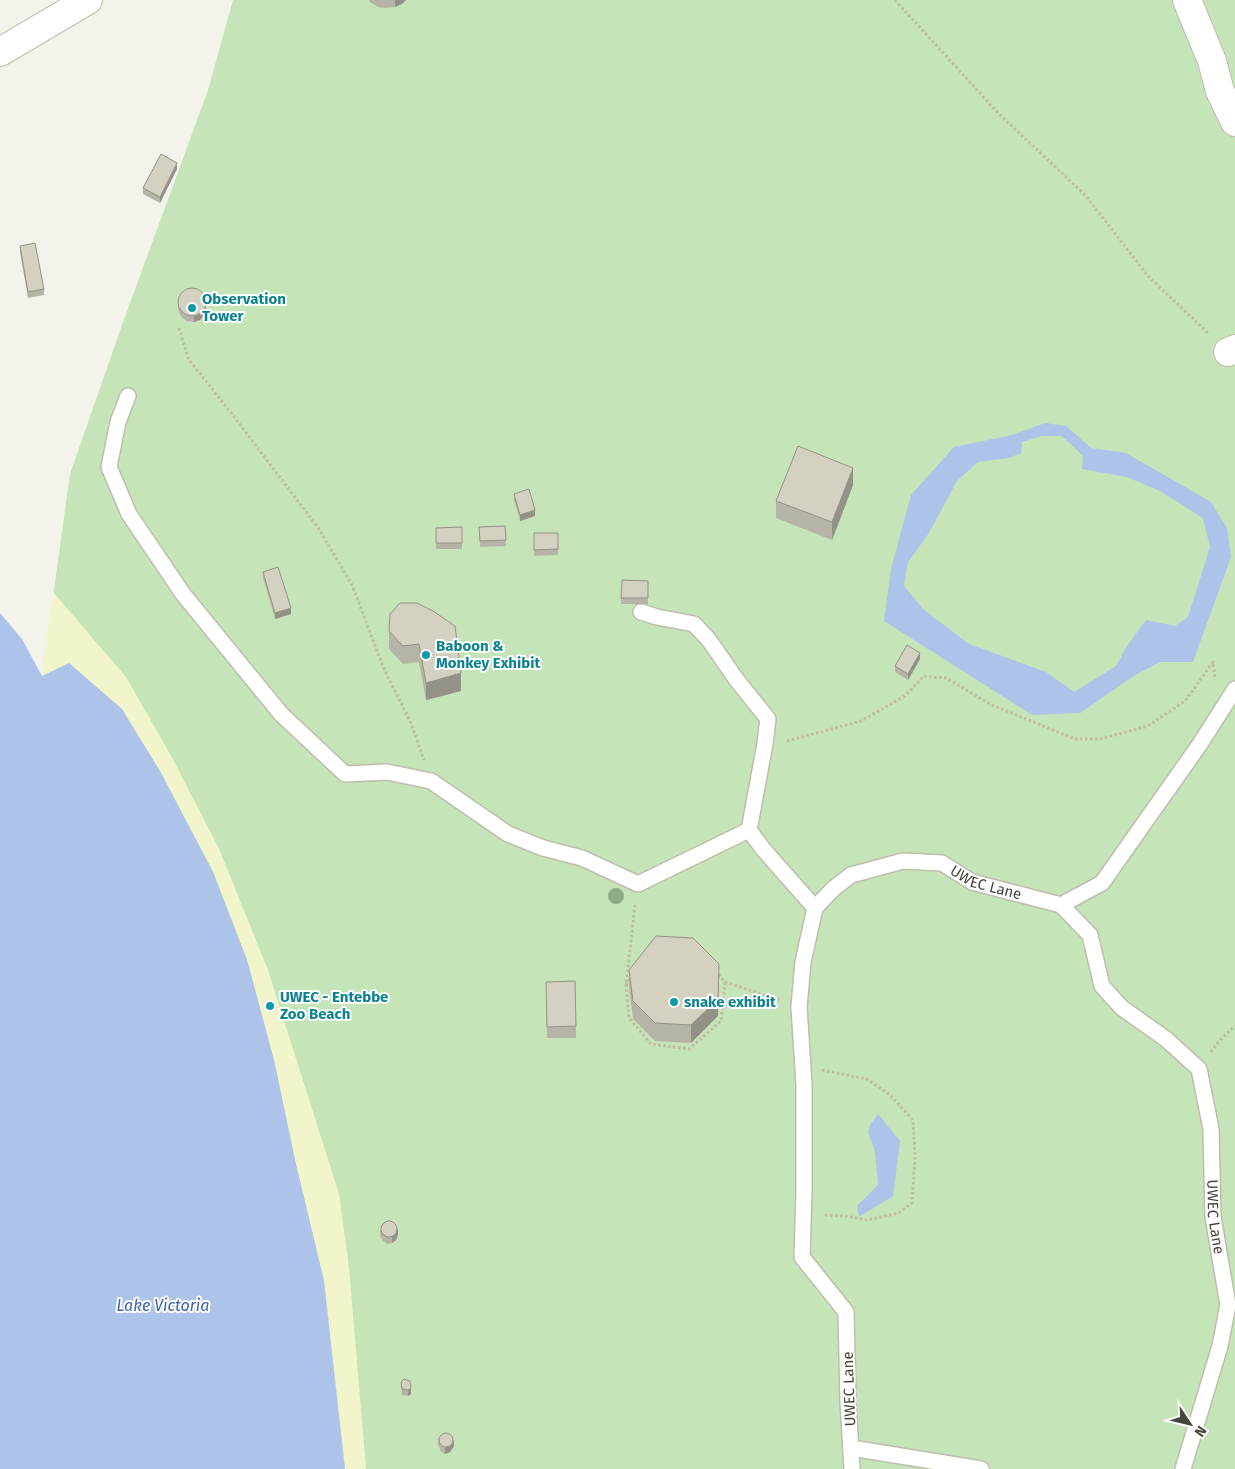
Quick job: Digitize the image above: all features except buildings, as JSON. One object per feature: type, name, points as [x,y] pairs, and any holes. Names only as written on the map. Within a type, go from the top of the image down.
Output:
[{"type":"street","points":[[0,52],[88,0]]},
{"type":"street","points":[[1186,0],[1212,61],[1220,90],[1235,122]]},
{"type":"lane","points":[[128,396],[118,422],[109,468],[128,514],[183,594],[281,714],[345,774],[388,772],[431,781],[508,834],[543,848],[582,858],[638,884],[749,830]]},
{"type":"lane","points":[[641,612],[656,617],[694,624],[709,640],[736,679],[768,719],[749,830],[763,849],[815,908]]},
{"type":"lane","points":[[1199,1069],[1166,1040],[1122,1008],[1102,986],[1090,936],[1061,905],[1102,883],[1200,744],[1235,689]]},
{"type":"lane","name":"UWEC Lane","points":[[852,1469],[846,1312],[802,1257],[803,1066],[799,1007],[803,962],[815,908],[833,889],[852,875],[902,861],[942,863],[972,882],[1061,905]]},
{"type":"lane","name":"UWEC Lane","points":[[1183,1469],[1231,1306],[1213,1217],[1211,1129],[1199,1069]]},
{"type":"lane","points":[[851,1448],[981,1469]]},
{"type":"path","points":[[895,0],[998,112],[1085,195],[1148,276],[1231,351]]},
{"type":"path","points":[[179,328],[189,360],[319,529],[352,585],[384,668],[411,723],[431,781]]},
{"type":"path","points":[[765,744],[794,740],[861,721],[905,696],[924,676],[946,678],[992,705],[1075,739],[1100,739],[1148,726],[1185,701],[1213,662],[1220,713]]},
{"type":"path","points":[[638,884],[626,985],[629,1018],[651,1044],[689,1049],[721,1020],[725,982]]},
{"type":"path","points":[[714,969],[725,982],[799,1007]]},
{"type":"path","points":[[626,985],[632,978]]},
{"type":"path","points":[[1199,1069],[1220,1040],[1235,1026]]},
{"type":"path","points":[[803,1066],[867,1079],[890,1095],[913,1120],[915,1157],[912,1203],[899,1213],[868,1220],[844,1216],[803,1214]]},
{"type":"shaded area","points":[[233,0],[1235,0],[1235,1469],[345,1469],[324,1281],[42,676],[70,474],[208,90]]},
{"type":"sand","name":"UWEC - Entebbe Zoo Beach","points":[[53,592],[126,677],[174,761],[220,851],[268,970],[339,1194],[349,1267],[366,1469],[345,1469],[324,1281],[295,1160],[274,1060],[247,960],[213,872],[160,771],[42,676]]},
{"type":"water","points":[[1045,423],[1066,426],[1091,448],[1126,453],[1211,502],[1227,528],[1231,557],[1193,662],[1160,662],[1135,675],[1080,713],[1032,715],[884,621],[891,569],[911,495],[954,447],[1012,435]],"holes":[[[1042,436],[1062,436],[1083,456],[1082,469],[1127,477],[1160,491],[1203,518],[1210,547],[1188,617],[1175,626],[1146,620],[1127,646],[1116,666],[1074,692],[1046,672],[969,644],[924,610],[904,586],[908,562],[929,533],[957,481],[978,462],[1009,458],[1021,453],[1022,442]]]},
{"type":"water","name":"Lake Victoria","points":[[0,613],[22,639],[42,676],[69,663],[122,709],[160,771],[213,872],[247,960],[274,1060],[295,1160],[324,1281],[345,1469],[0,1469]]},
{"type":"water","points":[[878,1114],[900,1141],[893,1196],[859,1217],[857,1206],[878,1185],[875,1152],[868,1132],[870,1125]]},
{"type":"place","name":"Observation Tower","points":[[192,308]]},
{"type":"place","name":"Baboon & Monkey Exhibit","points":[[426,655]]},
{"type":"place","name":"snake exhibit","points":[[674,1002]]},
{"type":"place","name":"UWEC - Entebbe Zoo Beach","points":[[270,1006]]}]
